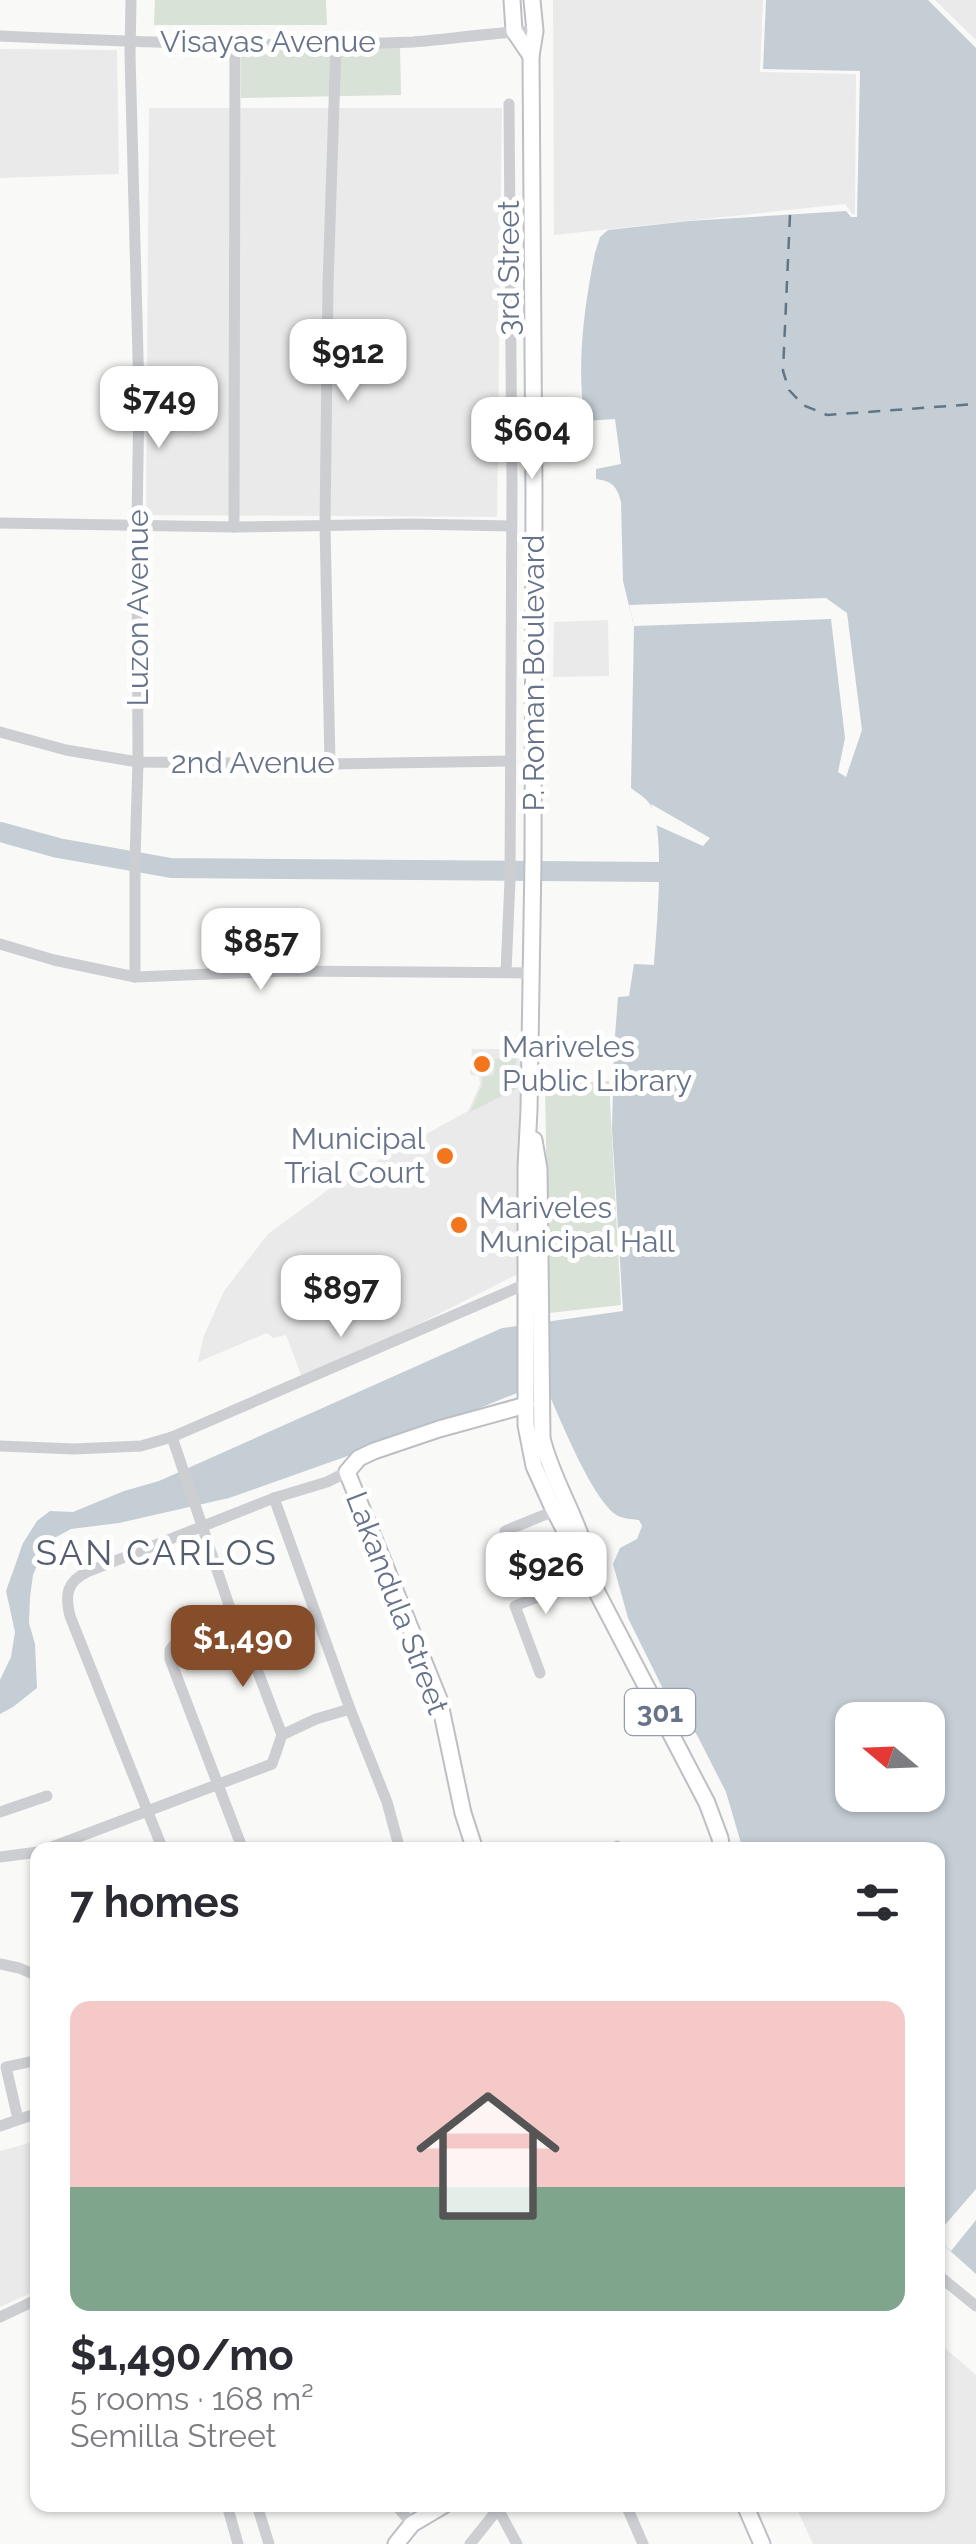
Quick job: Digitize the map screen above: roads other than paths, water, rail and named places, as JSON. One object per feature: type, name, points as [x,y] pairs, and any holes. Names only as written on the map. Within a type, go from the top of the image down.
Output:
[{"type":"main road","points":[[512,0],[514,31],[531,56]]},
{"type":"main road","name":"P. Roman Boulevard","points":[[532,0],[533,879],[526,1284],[533,1312]]},
{"type":"main road","name":"P. Roman Boulevard","points":[[530,1110],[538,1169],[528,1442],[534,1466],[707,1803],[721,1842]]},
{"type":"main road","points":[[347,1472],[352,1463],[374,1450],[531,1398]]},
{"type":"main road","name":"P. Roman Boulevard","points":[[531,1398],[548,1462],[588,1554],[589,1577]]},
{"type":"main road","name":"Lakandula Street","points":[[347,1472],[439,1699],[472,1842]]},
{"type":"main road","points":[[396,2544],[412,2524],[432,2512]]},
{"type":"main road","points":[[748,2512],[762,2544]]},
{"type":"street","name":"Luzon Avenue","points":[[131,0],[139,394],[135,977]]},
{"type":"street","name":"Visayas Avenue","points":[[0,36],[130,42],[336,43],[415,42],[534,31]]},
{"type":"street","points":[[234,527],[236,42]]},
{"type":"street","points":[[330,764],[326,525],[336,43]]},
{"type":"street","name":"3rd Street","points":[[506,972],[512,484],[509,104]]},
{"type":"street","points":[[509,334],[532,326]]},
{"type":"street","points":[[512,484],[534,494]]},
{"type":"street","points":[[0,523],[510,526]]},
{"type":"street","name":"2nd Avenue","points":[[0,732],[66,750],[138,762],[510,761]]},
{"type":"street","points":[[0,944],[135,977],[290,971],[531,972]]},
{"type":"street","points":[[0,1446],[142,1446],[172,1437],[526,1284]]},
{"type":"street","points":[[66,1842],[272,1764],[282,1734],[242,1630],[235,1623],[172,1437]]},
{"type":"street","points":[[160,1842],[70,1616],[66,1594],[70,1586],[86,1572],[347,1472]]},
{"type":"street","points":[[274,1498],[387,1802],[398,1842]]},
{"type":"street","points":[[504,1532],[554,1511]]},
{"type":"street","points":[[540,1673],[514,1606],[589,1577]]},
{"type":"street","points":[[235,1623],[175,1644],[170,1659],[241,1842]]},
{"type":"street","points":[[282,1734],[350,1709]]},
{"type":"street","points":[[0,1812],[47,1796]]},
{"type":"street","points":[[0,1857],[30,1852]]},
{"type":"street","points":[[0,1964],[30,1972]]},
{"type":"street","points":[[18,2120],[6,2067],[30,2062]]},
{"type":"street","points":[[0,2126],[30,2116]]},
{"type":"street","points":[[945,2281],[976,2306]]},
{"type":"street","points":[[0,2317],[30,2303]]},
{"type":"street","points":[[229,2512],[238,2544]]},
{"type":"street","points":[[260,2512],[270,2544]]},
{"type":"street","points":[[402,2512],[412,2524]]},
{"type":"street","points":[[470,2544],[494,2512]]},
{"type":"street","points":[[501,2512],[517,2544]]},
{"type":"street","points":[[629,2512],[643,2544]]},
{"type":"waterway","points":[[0,832],[58,848],[171,868],[660,872]]},
{"type":"place","name":"Mariveles Public Library","points":[[482,1064]]},
{"type":"place","name":"Municipal Trial Court","points":[[445,1156]]},
{"type":"place","name":"Mariveles Municipal Hall","points":[[459,1225]]},
{"type":"district","name":"SAN CARLOS","points":[[157,1553]]}]
